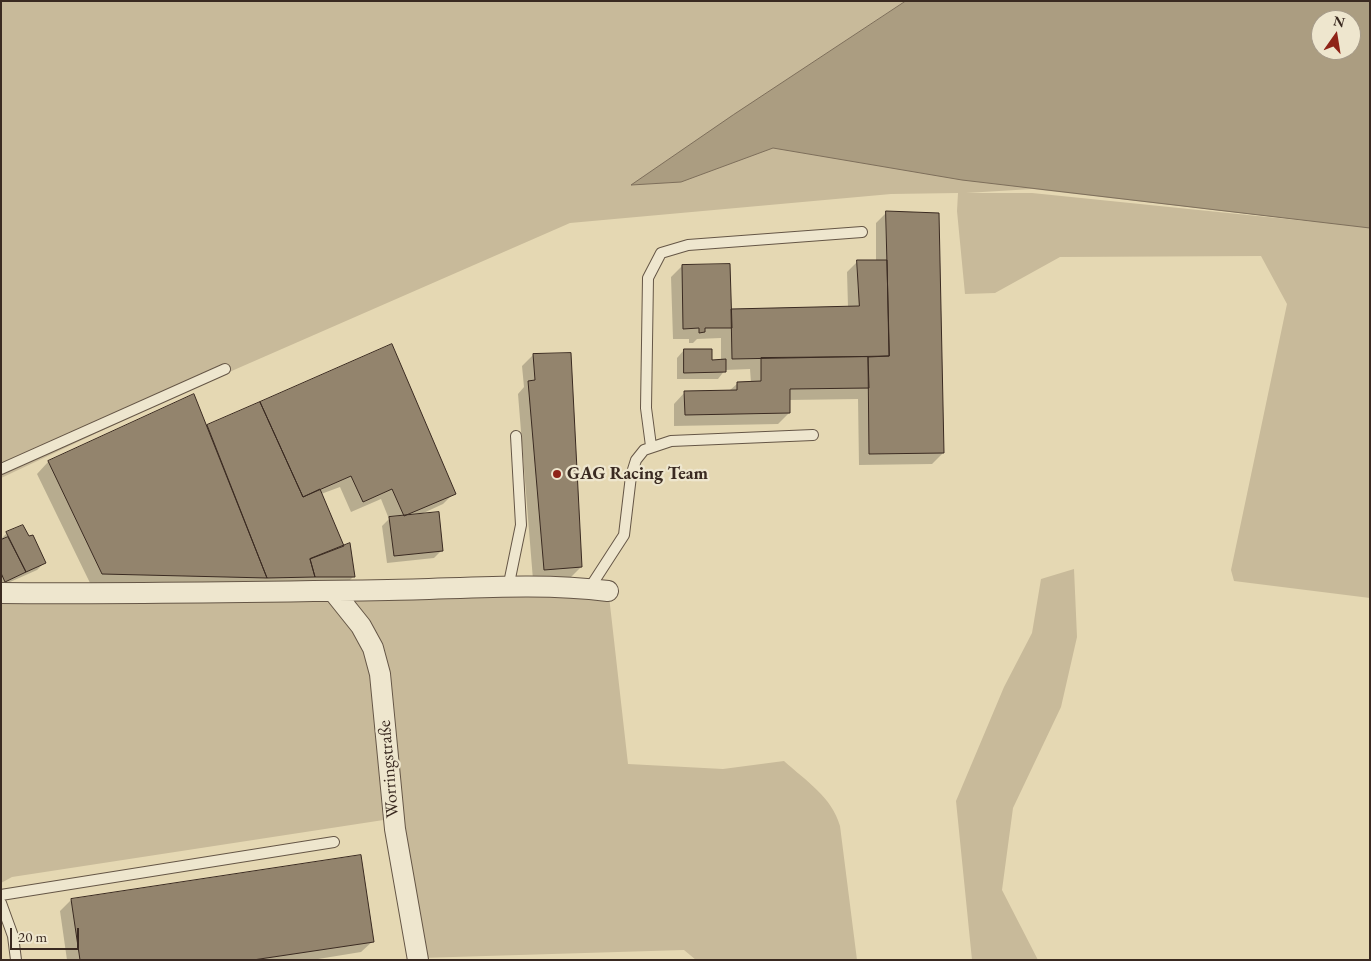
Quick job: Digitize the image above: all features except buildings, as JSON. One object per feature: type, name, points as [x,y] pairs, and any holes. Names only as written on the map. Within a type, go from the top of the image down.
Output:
[{"type":"street","points":[[1,593],[112,594],[508,588],[599,590]]},
{"type":"street","name":"Worringstraße","points":[[333,591],[361,626],[373,648],[380,674],[395,829],[418,960]]},
{"type":"lane","points":[[652,446],[646,408],[648,278],[661,253],[688,245],[862,232]]},
{"type":"lane","points":[[1,469],[225,369]]},
{"type":"lane","points":[[599,590],[624,535],[631,476],[636,460],[644,450],[671,441],[813,435]]},
{"type":"lane","points":[[508,588],[521,525],[516,436]]},
{"type":"lane","points":[[1,895],[334,842]]},
{"type":"lane","points":[[1,903],[14,936],[16,960]]},
{"type":"shaded area","points":[[1,1],[1370,1],[1370,598],[1234,581],[1231,570],[1287,304],[1261,256],[1060,257],[995,293],[965,294],[957,211],[958,193],[891,194],[570,223],[195,387],[1,478]],"holes":[[[1032,189],[1318,222],[1032,193],[966,193]]]},
{"type":"shaded area","points":[[906,1],[1370,1],[1370,228],[962,180],[773,148],[681,182],[631,185]]},
{"type":"shaded area","points":[[1074,569],[1077,637],[1061,707],[1013,808],[1002,890],[1038,960],[972,960],[956,801],[1004,687],[1032,633],[1041,579]]},
{"type":"shaded area","points":[[338,592],[609,596],[628,764],[723,769],[784,761],[825,798],[831,806],[840,826],[857,960],[696,960],[684,950],[420,958],[385,674]]},
{"type":"shaded area","points":[[333,593],[376,672],[390,819],[12,877],[1,883],[1,595]]},
{"type":"place","name":"GAG Racing Team","points":[[557,474]]}]
